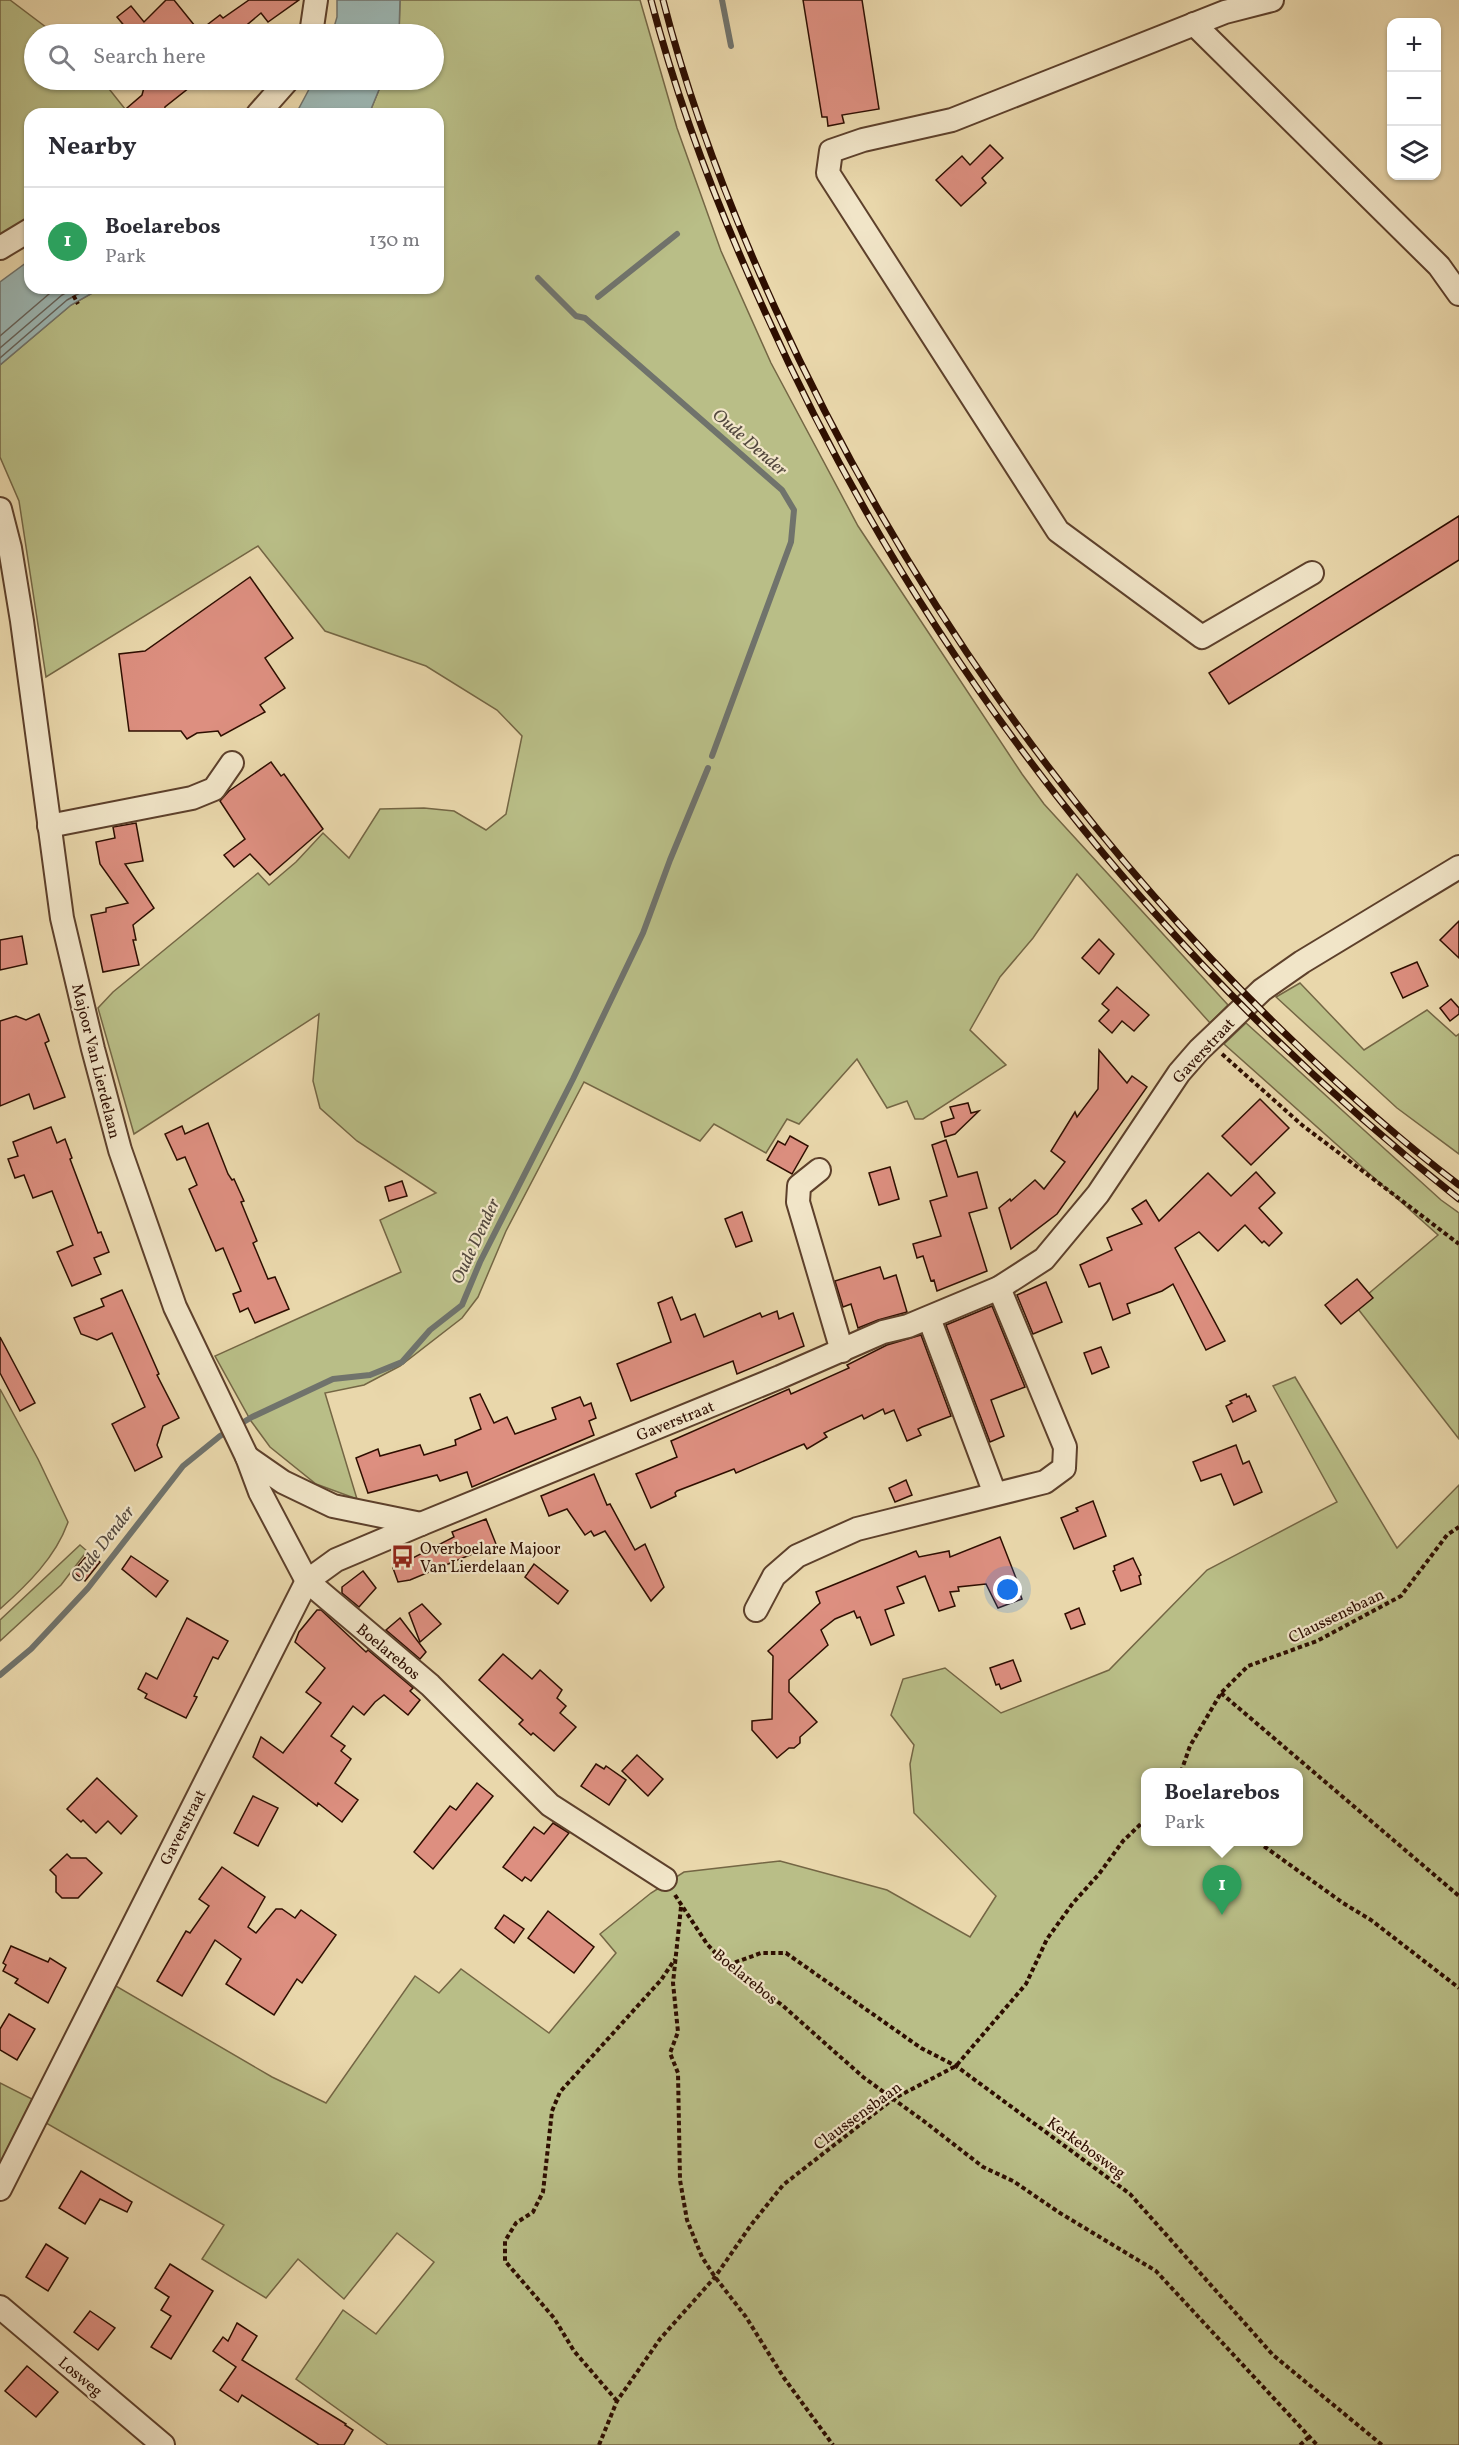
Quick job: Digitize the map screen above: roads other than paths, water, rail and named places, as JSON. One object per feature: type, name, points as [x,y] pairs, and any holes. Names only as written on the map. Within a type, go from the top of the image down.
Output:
[{"type":"street","points":[[312,24],[316,0]]},
{"type":"street","points":[[1272,0],[1225,12],[952,120],[863,140],[831,151],[828,173],[1058,531],[1202,637],[1312,573]]},
{"type":"street","points":[[1194,24],[1439,266],[1459,294]]},
{"type":"street","points":[[263,108],[279,90]]},
{"type":"street","points":[[0,248],[24,234]]},
{"type":"street","name":"Majoor Van Lierdelaan","points":[[0,508],[10,548],[22,621],[62,918],[120,1150],[175,1307],[239,1441],[260,1492],[307,1581]]},
{"type":"street","points":[[0,589],[22,621]]},
{"type":"street","points":[[49,826],[192,798],[214,789],[232,763]]},
{"type":"street","name":"Gaverstraat","points":[[0,2189],[307,1581],[336,1560],[421,1524],[842,1351],[883,1332],[908,1326],[999,1288],[1044,1259],[1098,1194],[1179,1073],[1208,1041],[1262,990],[1282,975],[1459,867]]},
{"type":"street","points":[[819,1170],[799,1186],[798,1202],[842,1351]]},
{"type":"street","points":[[756,1610],[774,1576],[796,1556],[857,1529],[1045,1482],[1064,1468],[1065,1447],[999,1288]]},
{"type":"street","points":[[929,1318],[995,1494]]},
{"type":"street","points":[[239,1441],[283,1482],[333,1506],[421,1524]]},
{"type":"street","name":"Boelarebos","points":[[307,1581],[430,1685],[550,1804],[665,1879]]},
{"type":"street","name":"Losweg","points":[[0,2307],[163,2445]]},
{"type":"water","points":[[337,0],[400,0],[399,24],[335,24]]},
{"type":"water","points":[[309,90],[379,90],[371,108],[299,108]]},
{"type":"water","points":[[24,264],[24,294],[90,294],[71,305],[0,365],[0,282]]},
{"type":"waterway","points":[[722,0],[731,46]]},
{"type":"waterway","points":[[598,297],[677,234]]},
{"type":"waterway","name":"Oude Dender","points":[[538,278],[576,316],[585,318],[782,490],[794,510],[791,542],[712,756]]},
{"type":"waterway","name":"Oude Dender","points":[[0,1675],[31,1649],[88,1588],[183,1466],[220,1436],[252,1417],[333,1379],[370,1375],[402,1362],[430,1330],[462,1305],[480,1262],[573,1079],[643,933],[708,768]]},
{"type":"railway","points":[[651,0],[674,80],[701,158],[765,312],[828,441],[897,565],[974,684],[1058,798],[1149,906],[1246,1009],[1349,1107],[1459,1199]]},
{"type":"railway","points":[[663,0],[712,157],[775,308],[824,410],[878,509],[936,606],[999,700],[1138,878],[1214,962],[1334,1079],[1395,1134],[1459,1185]]},
{"type":"place","name":"Overboelare Majoor Van Lierdelaan","points":[[402,1557]]},
{"type":"place","name":"Boelarebos","points":[[1222,1915]]}]
